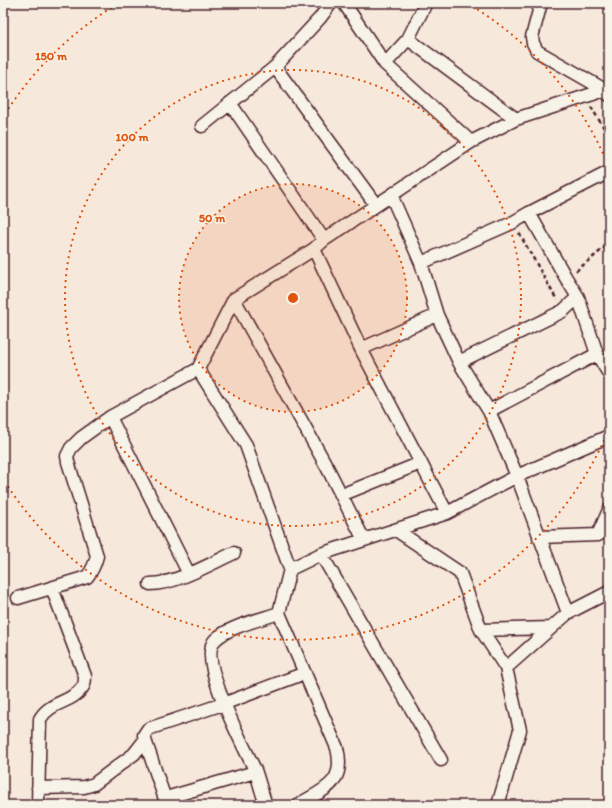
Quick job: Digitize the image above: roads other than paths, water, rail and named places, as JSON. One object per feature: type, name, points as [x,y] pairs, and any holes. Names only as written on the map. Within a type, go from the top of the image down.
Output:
[{"type":"street","points":[[202,126],[275,67],[320,18],[331,3]]},
{"type":"street","points":[[344,3],[386,64],[471,142]]},
{"type":"street","points":[[386,64],[408,39],[426,3]]},
{"type":"street","points":[[541,3],[532,37],[533,44],[537,51],[608,91]]},
{"type":"street","points":[[408,39],[516,119]]},
{"type":"street","points":[[275,67],[376,205]]},
{"type":"street","points":[[18,598],[87,577],[92,572],[97,556],[68,462],[67,456],[71,448],[81,438],[110,417],[198,369],[234,299],[314,249],[324,240],[471,142],[516,119],[584,96],[608,91]]},
{"type":"street","points":[[230,103],[324,240]]},
{"type":"street","points":[[421,263],[512,222],[609,172]]},
{"type":"street","points":[[391,195],[421,263],[437,315],[459,362],[489,411],[517,476],[568,613]]},
{"type":"street","points":[[529,213],[578,297],[596,354],[609,374]]},
{"type":"street","points":[[314,249],[361,349],[448,513]]},
{"type":"street","points":[[459,362],[563,311],[578,297]]},
{"type":"street","points":[[234,299],[342,495],[364,540]]},
{"type":"street","points":[[361,349],[437,315]]},
{"type":"street","points":[[489,411],[596,354]]},
{"type":"street","points":[[198,369],[246,445],[290,569],[279,613],[337,748],[340,760],[338,773],[332,784],[298,805]]},
{"type":"street","points":[[110,417],[189,574]]},
{"type":"street","points":[[290,569],[321,554],[448,513],[517,476],[609,437]]},
{"type":"street","points":[[342,495],[421,463]]},
{"type":"street","points":[[598,535],[609,510]]},
{"type":"street","points":[[539,537],[598,535],[609,529]]},
{"type":"street","points":[[396,530],[460,573],[481,630],[506,668],[520,730],[498,805]]},
{"type":"street","points":[[150,584],[158,584],[189,574],[234,553]]},
{"type":"street","points":[[321,554],[441,760]]},
{"type":"street","points":[[38,805],[40,719],[52,706],[76,695],[84,687],[85,676],[52,588]]},
{"type":"street","points":[[506,668],[568,613],[609,592]]},
{"type":"street","points":[[266,805],[255,772],[223,704],[210,659],[210,648],[214,640],[222,635],[236,628],[279,613]]},
{"type":"street","points":[[481,630],[551,628]]},
{"type":"street","points":[[255,772],[167,802],[145,740],[145,731],[152,726],[223,704],[305,673]]},
{"type":"street","points":[[38,788],[84,787],[94,784],[134,754],[145,740]]}]
